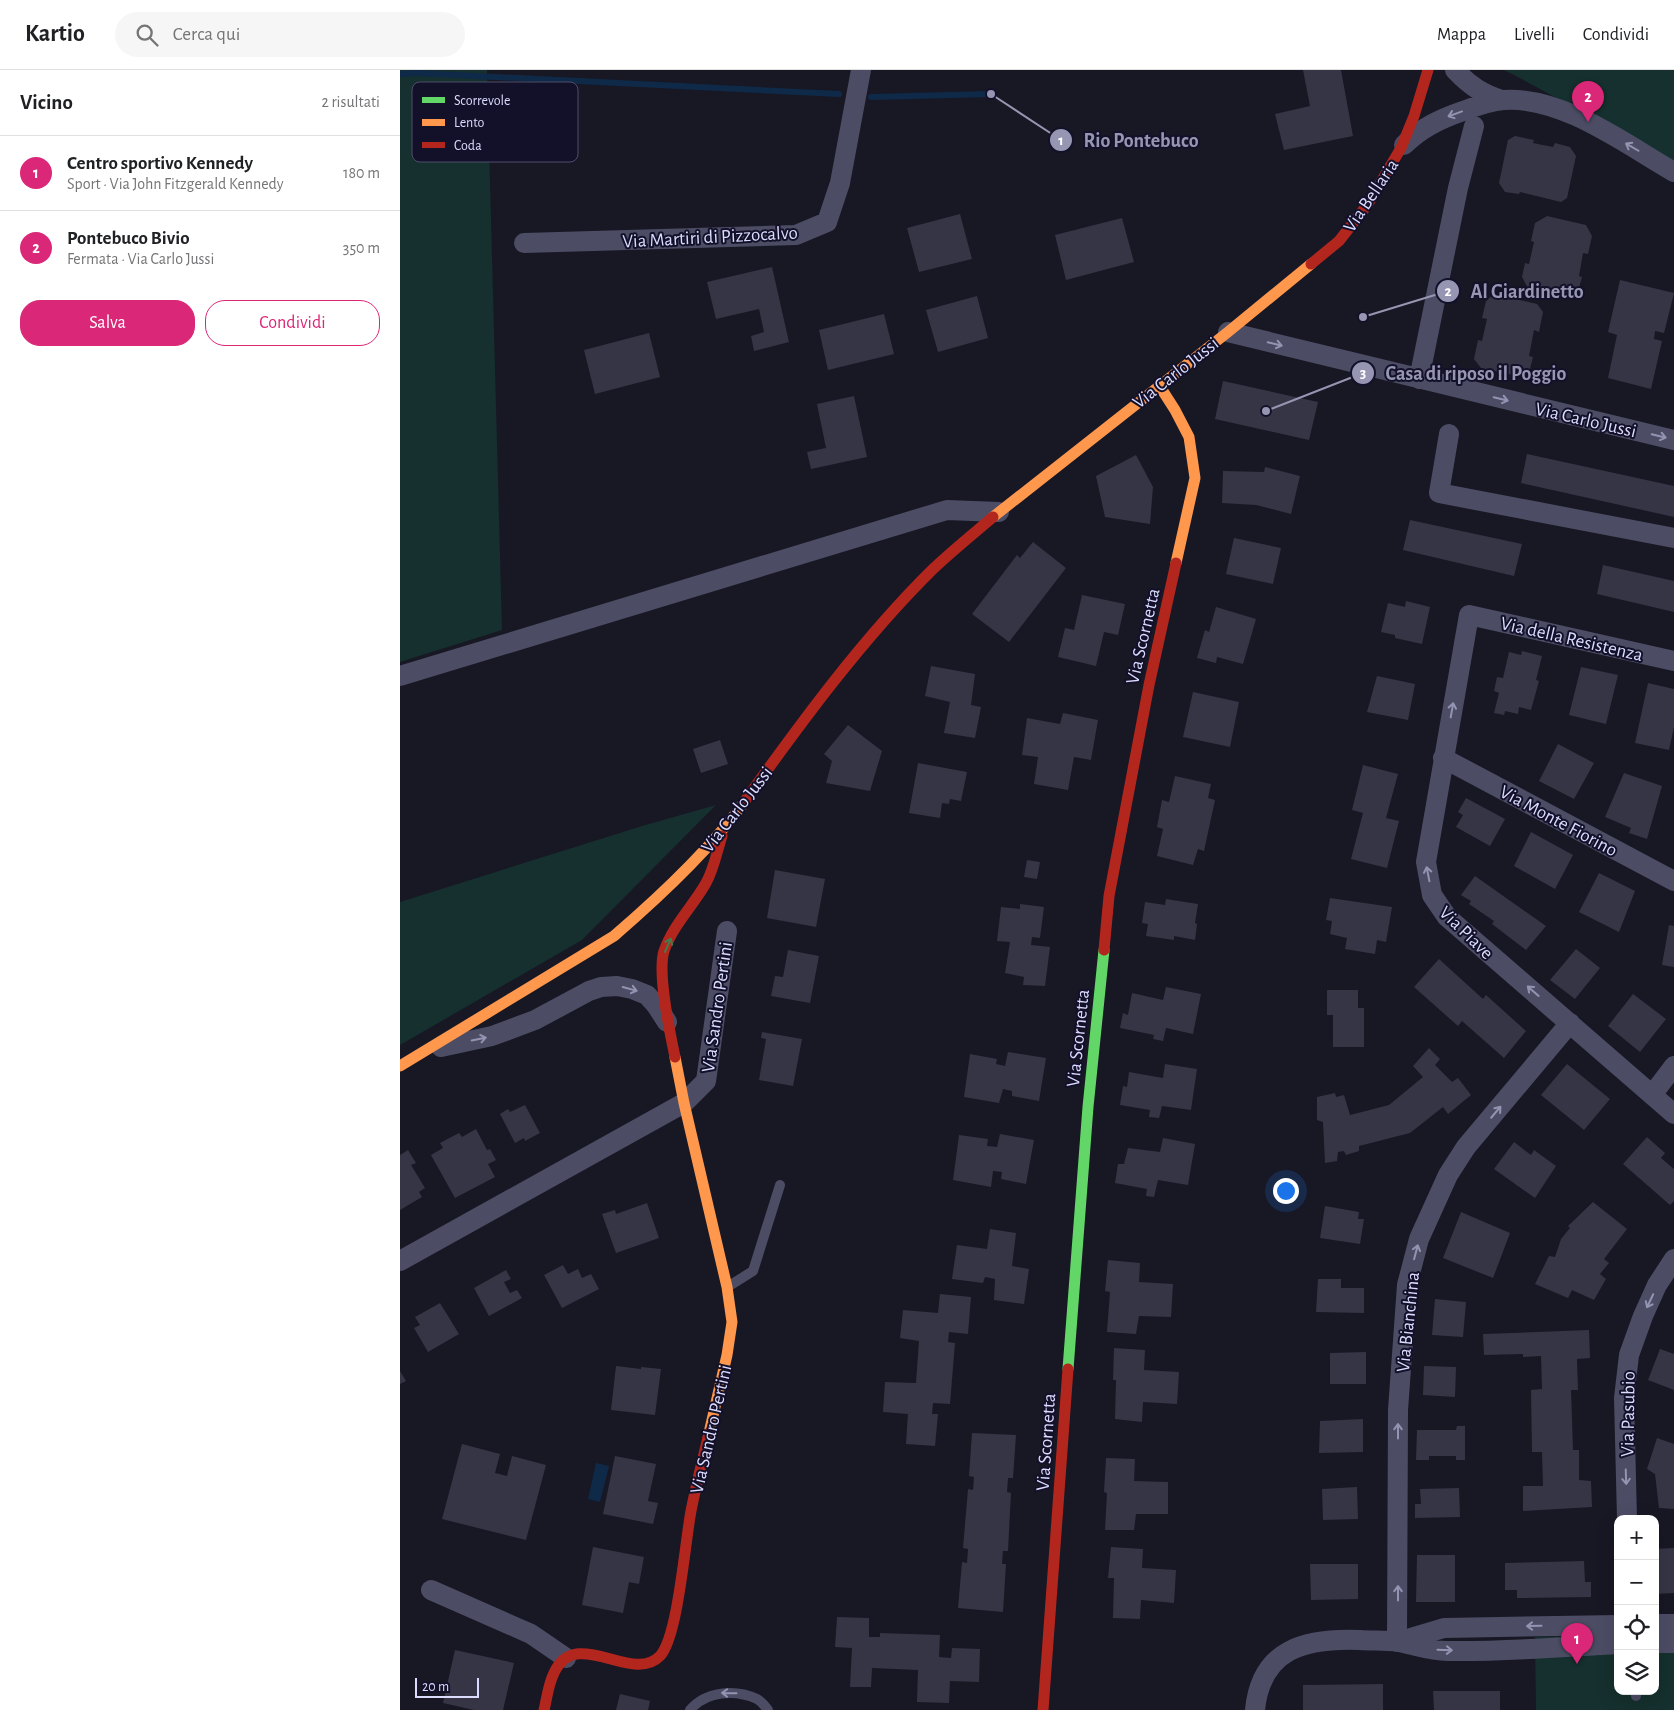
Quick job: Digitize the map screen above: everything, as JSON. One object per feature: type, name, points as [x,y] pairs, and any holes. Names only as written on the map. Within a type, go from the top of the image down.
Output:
[{"type":"street","name":"Via Martiri di Pizzocalvo","points":[[524,244],[796,235],[827,222],[840,183],[861,70]]},
{"type":"street","name":"Via Bellaria","points":[[1228,332],[1339,241],[1368,204],[1401,148],[1414,116],[1428,70]]},
{"type":"street","points":[[1456,70],[1476,89],[1487,95],[1502,100],[1533,102],[1563,110],[1588,122],[1674,172]]},
{"type":"street","points":[[1401,148],[1433,123],[1474,107],[1502,100]]},
{"type":"street","points":[[1419,379],[1458,188],[1474,126]]},
{"type":"street","name":"Via Carlo Jussi","points":[[400,1066],[614,936],[657,898],[724,830],[796,730],[891,613],[934,568],[999,512],[1228,332],[1674,440]]},
{"type":"street","name":"Via Scornetta","points":[[1043,1710],[1088,1107],[1109,896],[1149,684],[1195,478],[1189,437],[1159,385]]},
{"type":"street","points":[[1449,434],[1439,493],[1674,538]]},
{"type":"street","points":[[400,676],[947,510],[999,512]]},
{"type":"street","name":"Via della Resistenza","points":[[1469,615],[1674,661]]},
{"type":"street","name":"Via Piave","points":[[1469,615],[1426,862],[1432,895],[1447,917],[1674,1114]]},
{"type":"street","name":"Via Monte Fiorino","points":[[1443,758],[1674,881]]},
{"type":"street","name":"Via Sandro Pertini","points":[[566,1658],[577,1654],[586,1654],[639,1665],[650,1663],[659,1657],[666,1648],[676,1609],[691,1512],[727,1355],[732,1322],[727,1288],[684,1103],[669,1028],[662,971],[664,952],[676,927],[707,882],[724,830]]},
{"type":"street","name":"Via Sandro Pertini","points":[[400,1261],[684,1103],[706,1080],[727,931]]},
{"type":"street","name":"Via Sandro Pertini","points":[[432,1048],[492,1036],[536,1020],[601,987],[617,986],[647,995],[656,1005],[669,1028]]},
{"type":"street","name":"Via Bianchina","points":[[1397,1642],[1398,1410],[1407,1285],[1419,1239],[1448,1175],[1466,1147],[1570,1023]]},
{"type":"street","points":[[1652,1095],[1674,1066]]},
{"type":"street","name":"Via Pasubio","points":[[1627,1515],[1624,1398],[1629,1355],[1657,1285],[1674,1259]]},
{"type":"street","points":[[431,1590],[531,1634],[566,1658],[552,1673],[544,1710]]},
{"type":"street","points":[[1659,1624],[1674,1624]]},
{"type":"street","points":[[1397,1642],[1444,1628],[1614,1625]]},
{"type":"street","points":[[1255,1710],[1256,1700],[1265,1672],[1283,1654],[1312,1643],[1336,1640],[1397,1642],[1422,1649],[1446,1651],[1614,1644]]},
{"type":"street","points":[[1659,1643],[1674,1643]]},
{"type":"lane","points":[[727,1288],[754,1271],[780,1185]]},
{"type":"lane","points":[[690,1710],[706,1698],[721,1693],[740,1693],[758,1700],[768,1710]]},
{"type":"green space","points":[[400,70],[487,70],[487,82],[412,82],[412,162],[489,162],[502,630],[400,662]]},
{"type":"green space","points":[[1504,70],[1674,70],[1674,163],[1518,77]]},
{"type":"green space","points":[[716,805],[582,940],[400,1045],[400,902],[642,826]]},
{"type":"green space","points":[[1659,1634],[1674,1634],[1674,1710],[1536,1710],[1535,1637],[1614,1635],[1614,1695],[1659,1695]]},
{"type":"water","points":[[596,1463],[609,1466],[600,1502],[588,1499]]},
{"type":"building","points":[[1303,70],[1341,70],[1353,136],[1284,150],[1275,114],[1310,106]]},
{"type":"building","points":[[1515,136],[1534,140],[1533,143],[1553,147],[1555,143],[1570,147],[1576,156],[1567,198],[1561,202],[1520,192],[1519,194],[1505,192],[1499,183],[1508,140]]},
{"type":"building","points":[[960,214],[972,259],[919,272],[907,228]]},
{"type":"building","points":[[1547,216],[1586,225],[1592,236],[1588,254],[1583,253],[1579,276],[1582,277],[1578,292],[1566,296],[1528,288],[1522,277],[1525,263],[1529,264],[1534,242],[1531,241],[1535,223]]},
{"type":"building","points":[[1122,218],[1134,262],[1066,280],[1055,235]]},
{"type":"building","points":[[772,267],[789,342],[754,351],[751,336],[764,332],[759,309],[716,319],[707,282]]},
{"type":"building","points":[[1620,280],[1674,293],[1664,333],[1655,331],[1654,339],[1662,341],[1651,389],[1608,378],[1617,335],[1608,332]]},
{"type":"building","points":[[1494,294],[1537,304],[1543,312],[1539,332],[1534,330],[1529,356],[1533,357],[1530,369],[1522,377],[1481,368],[1474,359],[1478,340],[1482,341],[1487,319],[1482,318],[1486,301]]},
{"type":"building","points":[[977,296],[988,338],[938,352],[926,310]]},
{"type":"building","points":[[884,314],[894,354],[828,370],[819,330]]},
{"type":"building","points":[[649,333],[660,377],[595,394],[584,350]]},
{"type":"building","points":[[1223,381],[1318,402],[1309,440],[1215,419]]},
{"type":"building","points":[[854,396],[867,457],[811,469],[807,452],[826,448],[817,404]]},
{"type":"building","points":[[1527,454],[1674,486],[1674,517],[1521,483]]},
{"type":"building","points":[[1136,455],[1153,487],[1150,524],[1105,517],[1096,476]]},
{"type":"building","points":[[1265,467],[1300,476],[1291,514],[1256,505],[1222,503],[1223,471],[1264,472]]},
{"type":"building","points":[[1410,520],[1522,544],[1514,576],[1403,550]]},
{"type":"building","points":[[1234,538],[1281,548],[1273,584],[1226,574]]},
{"type":"building","points":[[1033,542],[1066,568],[1009,642],[972,614],[1017,555],[1020,558]]},
{"type":"building","points":[[1603,565],[1674,581],[1674,612],[1597,594]]},
{"type":"building","points":[[1082,595],[1125,604],[1118,635],[1104,632],[1096,666],[1058,657],[1065,628],[1074,630]]},
{"type":"building","points":[[1406,601],[1430,607],[1422,644],[1395,638],[1395,635],[1381,632],[1388,603],[1405,607]]},
{"type":"building","points":[[1216,607],[1256,619],[1243,664],[1217,657],[1216,663],[1197,658],[1205,630],[1209,632]]},
{"type":"building","points":[[1522,651],[1542,656],[1536,680],[1539,681],[1531,710],[1519,707],[1518,714],[1505,711],[1504,715],[1494,713],[1499,693],[1494,691],[1497,677],[1503,678],[1509,652],[1521,655]]},
{"type":"building","points":[[931,666],[975,674],[971,705],[981,707],[975,738],[944,733],[950,702],[925,696]]},
{"type":"building","points":[[1581,667],[1618,675],[1606,724],[1569,715]]},
{"type":"building","points":[[1377,676],[1415,684],[1408,720],[1367,712]]},
{"type":"building","points":[[1648,683],[1674,689],[1674,727],[1669,750],[1635,743]]},
{"type":"building","points":[[1193,692],[1239,702],[1230,747],[1183,737]]},
{"type":"building","points":[[1063,713],[1098,720],[1091,760],[1074,757],[1068,790],[1034,784],[1038,757],[1022,755],[1027,718],[1060,724]]},
{"type":"building","points":[[848,725],[882,751],[870,791],[826,783],[832,761],[824,754]]},
{"type":"building","points":[[720,740],[728,764],[701,773],[693,749]]},
{"type":"building","points":[[1558,744],[1594,763],[1574,799],[1539,781]]},
{"type":"building","points":[[918,763],[967,772],[961,801],[950,799],[949,804],[942,803],[940,818],[909,813]]},
{"type":"building","points":[[1363,765],[1398,774],[1386,818],[1399,821],[1387,868],[1351,859],[1363,813],[1352,810]]},
{"type":"building","points":[[1624,773],[1662,786],[1647,839],[1629,833],[1631,828],[1605,817]]},
{"type":"building","points":[[1175,776],[1211,784],[1208,798],[1215,800],[1204,851],[1198,849],[1193,865],[1157,856],[1163,829],[1157,827],[1162,800],[1169,802]]},
{"type":"building","points":[[1466,798],[1505,819],[1490,846],[1456,827],[1463,815],[1458,812]]},
{"type":"building","points":[[1531,832],[1573,855],[1555,889],[1514,866]]},
{"type":"building","points":[[1027,860],[1040,862],[1037,879],[1024,877]]},
{"type":"building","points":[[775,870],[825,879],[816,927],[767,918]]},
{"type":"building","points":[[1599,873],[1635,891],[1619,932],[1579,912]]},
{"type":"building","points":[[1475,876],[1546,926],[1526,950],[1492,924],[1494,921],[1469,904],[1471,901],[1461,895]]},
{"type":"building","points":[[1330,898],[1392,907],[1386,942],[1377,940],[1375,954],[1345,949],[1347,938],[1330,934],[1332,921],[1326,920]]},
{"type":"building","points":[[1166,899],[1198,904],[1195,940],[1174,936],[1174,940],[1146,936],[1148,924],[1142,923],[1145,902],[1165,905]]},
{"type":"building","points":[[1020,904],[1044,907],[1040,938],[1032,937],[1031,945],[1050,947],[1045,986],[1023,985],[1024,977],[1005,973],[1010,942],[997,941],[1001,907],[1020,909]]},
{"type":"building","points":[[1669,925],[1674,926],[1674,967],[1662,965]]},
{"type":"building","points":[[1576,949],[1600,968],[1575,999],[1550,980]]},
{"type":"building","points":[[788,950],[819,956],[810,1003],[771,996],[775,976],[783,977]]},
{"type":"building","points":[[1439,959],[1483,999],[1486,995],[1526,1031],[1504,1058],[1462,1021],[1458,1026],[1414,987]]},
{"type":"building","points":[[1166,987],[1201,994],[1193,1034],[1166,1028],[1163,1041],[1153,1039],[1154,1035],[1120,1028],[1123,1013],[1128,1015],[1132,993],[1163,1000]]},
{"type":"building","points":[[1327,990],[1358,990],[1358,1008],[1364,1008],[1364,1047],[1333,1047],[1333,1015],[1327,1015]]},
{"type":"building","points":[[1633,994],[1666,1019],[1640,1052],[1608,1026]]},
{"type":"building","points":[[762,1032],[802,1039],[793,1086],[759,1080],[766,1039],[761,1038]]},
{"type":"building","points":[[1429,1048],[1440,1059],[1435,1065],[1452,1082],[1458,1078],[1471,1095],[1448,1114],[1443,1107],[1410,1133],[1359,1146],[1359,1151],[1346,1155],[1344,1151],[1338,1152],[1337,1161],[1325,1163],[1323,1122],[1317,1120],[1317,1097],[1335,1093],[1336,1097],[1344,1095],[1350,1115],[1389,1105],[1423,1077],[1413,1066]]},
{"type":"building","points":[[1008,1052],[1046,1058],[1039,1101],[1012,1096],[1012,1091],[1003,1089],[999,1103],[964,1097],[970,1054],[997,1059],[996,1064],[1005,1066]]},
{"type":"building","points":[[1165,1064],[1197,1069],[1191,1110],[1162,1106],[1159,1118],[1149,1117],[1150,1110],[1120,1105],[1123,1086],[1127,1087],[1129,1072],[1163,1078]]},
{"type":"building","points":[[1567,1064],[1610,1099],[1584,1130],[1541,1095]]},
{"type":"building","points":[[525,1105],[540,1133],[525,1141],[524,1138],[515,1143],[500,1114],[508,1109],[510,1112]]},
{"type":"building","points":[[476,1129],[487,1150],[490,1149],[496,1160],[488,1164],[495,1177],[455,1198],[431,1155],[443,1148],[440,1143],[459,1133],[462,1137]]},
{"type":"building","points":[[1000,1134],[1034,1140],[1026,1184],[1001,1179],[1002,1172],[993,1171],[991,1187],[953,1180],[959,1135],[988,1139],[987,1146],[997,1147]]},
{"type":"building","points":[[1647,1137],[1665,1153],[1661,1158],[1674,1169],[1674,1201],[1670,1205],[1623,1164]]},
{"type":"building","points":[[1163,1138],[1195,1144],[1188,1185],[1158,1180],[1154,1197],[1146,1196],[1147,1189],[1115,1183],[1118,1164],[1124,1164],[1128,1148],[1160,1152]]},
{"type":"building","points":[[1514,1142],[1531,1155],[1534,1150],[1556,1166],[1535,1198],[1494,1169]]},
{"type":"building","points":[[408,1150],[416,1163],[411,1165],[425,1188],[419,1192],[422,1197],[400,1210],[400,1155]]},
{"type":"building","points":[[1593,1202],[1627,1229],[1604,1259],[1609,1263],[1600,1274],[1606,1279],[1594,1300],[1572,1290],[1568,1298],[1535,1284],[1549,1256],[1555,1257],[1561,1239],[1570,1228],[1568,1226]]},
{"type":"building","points":[[647,1203],[659,1238],[616,1253],[602,1214],[615,1210],[616,1214]]},
{"type":"building","points":[[1325,1206],[1359,1212],[1358,1219],[1364,1219],[1360,1244],[1320,1238]]},
{"type":"building","points":[[1461,1212],[1510,1233],[1493,1278],[1443,1258]]},
{"type":"building","points":[[990,1229],[1016,1233],[1012,1266],[1029,1269],[1024,1304],[994,1300],[995,1279],[985,1277],[983,1283],[952,1279],[957,1245],[987,1249]]},
{"type":"building","points":[[1108,1260],[1140,1263],[1139,1282],[1173,1284],[1171,1317],[1139,1316],[1136,1334],[1107,1332],[1110,1292],[1105,1291]]},
{"type":"building","points":[[563,1265],[568,1274],[578,1269],[582,1278],[591,1274],[599,1289],[562,1308],[544,1275]]},
{"type":"building","points":[[506,1270],[511,1279],[504,1282],[510,1293],[517,1290],[522,1298],[489,1316],[474,1288]]},
{"type":"building","points":[[1318,1279],[1341,1279],[1341,1288],[1364,1288],[1364,1313],[1316,1312]]},
{"type":"building","points":[[940,1294],[971,1297],[968,1334],[949,1332],[948,1342],[955,1343],[950,1404],[933,1403],[932,1414],[938,1414],[935,1446],[906,1444],[908,1414],[883,1412],[885,1382],[916,1383],[919,1341],[900,1338],[903,1310],[938,1313]]},
{"type":"building","points":[[1435,1299],[1466,1302],[1463,1337],[1432,1335]]},
{"type":"building","points":[[440,1303],[459,1334],[428,1352],[414,1328],[420,1325],[415,1317]]},
{"type":"building","points":[[1589,1330],[1590,1358],[1577,1359],[1578,1390],[1571,1390],[1573,1450],[1579,1450],[1579,1480],[1591,1481],[1592,1507],[1523,1511],[1523,1486],[1543,1486],[1542,1452],[1532,1452],[1531,1390],[1542,1389],[1541,1356],[1523,1357],[1523,1354],[1484,1355],[1483,1334]]},
{"type":"building","points":[[1114,1348],[1145,1350],[1144,1370],[1179,1372],[1177,1404],[1143,1402],[1142,1422],[1115,1419],[1116,1380],[1113,1380]]},
{"type":"building","points":[[1660,1349],[1674,1354],[1674,1390],[1648,1380]]},
{"type":"building","points":[[1366,1352],[1366,1384],[1330,1384],[1330,1353]]},
{"type":"building","points":[[616,1366],[661,1369],[655,1415],[611,1410]]},
{"type":"building","points":[[1424,1366],[1456,1367],[1455,1397],[1423,1395]]},
{"type":"building","points":[[400,1371],[406,1381],[400,1384]]},
{"type":"building","points":[[1363,1419],[1363,1452],[1319,1453],[1320,1421]]},
{"type":"building","points":[[1457,1426],[1465,1426],[1465,1460],[1456,1460],[1456,1456],[1429,1456],[1429,1460],[1416,1460],[1417,1430],[1456,1430]]},
{"type":"building","points":[[972,1433],[1016,1435],[1013,1478],[1008,1478],[1007,1492],[1011,1493],[1008,1551],[1003,1551],[1002,1564],[1006,1564],[1003,1612],[958,1608],[962,1562],[967,1563],[968,1549],[963,1548],[968,1489],[973,1490],[974,1477],[969,1476]]},
{"type":"building","points":[[1657,1438],[1674,1444],[1674,1509],[1659,1508],[1655,1474],[1647,1469]]},
{"type":"building","points":[[462,1444],[500,1454],[495,1473],[507,1476],[512,1456],[546,1465],[526,1540],[442,1519]]},
{"type":"building","points":[[615,1456],[656,1464],[648,1501],[658,1503],[653,1524],[603,1514]]},
{"type":"building","points":[[1106,1458],[1135,1459],[1134,1481],[1168,1482],[1168,1514],[1136,1514],[1134,1530],[1105,1530],[1107,1493],[1104,1492]]},
{"type":"building","points":[[1357,1487],[1358,1519],[1323,1520],[1322,1489]]},
{"type":"building","points":[[1459,1488],[1460,1517],[1415,1518],[1415,1504],[1421,1504],[1420,1489]]},
{"type":"building","points":[[593,1547],[644,1557],[639,1584],[629,1582],[623,1613],[582,1605]]},
{"type":"building","points":[[1111,1547],[1143,1549],[1142,1568],[1176,1570],[1174,1603],[1141,1600],[1140,1619],[1113,1618],[1114,1578],[1108,1578]]},
{"type":"building","points":[[1674,1548],[1674,1593],[1659,1594],[1659,1549]]},
{"type":"building","points":[[1417,1555],[1455,1555],[1455,1602],[1416,1602]]},
{"type":"building","points":[[1584,1561],[1585,1582],[1591,1582],[1591,1597],[1517,1598],[1517,1590],[1505,1590],[1505,1563]]},
{"type":"building","points":[[1310,1564],[1358,1564],[1358,1599],[1311,1600]]},
{"type":"building","points":[[837,1617],[869,1618],[869,1637],[880,1637],[880,1633],[940,1635],[939,1657],[951,1658],[952,1648],[980,1649],[979,1682],[950,1681],[949,1703],[917,1702],[918,1670],[872,1668],[871,1687],[850,1687],[852,1648],[835,1647]]},
{"type":"building","points":[[455,1650],[514,1663],[503,1710],[474,1710],[443,1703]]},
{"type":"building","points":[[1383,1684],[1383,1710],[1303,1710],[1303,1685]]},
{"type":"building","points":[[1433,1691],[1500,1691],[1500,1710],[1434,1710]]},
{"type":"building","points":[[620,1694],[650,1701],[648,1710],[616,1710]]},
{"type":"waterway","points":[[400,74],[416,73],[839,94]]},
{"type":"waterway","points":[[871,97],[991,94]]},
{"type":"traffic: fast","points":[[1068,1369],[1088,1107],[1104,950]]},
{"type":"traffic: slow","points":[[993,517],[1228,332],[1311,264]]},
{"type":"traffic: slow","points":[[1159,385],[1189,437],[1195,478],[1176,563]]},
{"type":"traffic: slow","points":[[400,1066],[614,936],[698,857],[729,823],[742,805]]},
{"type":"traffic: slow","points":[[675,1057],[727,1287],[732,1322],[727,1355],[709,1433]]},
{"type":"traffic: jam","points":[[1311,264],[1339,241],[1368,204],[1401,148],[1414,116],[1428,70]]},
{"type":"traffic: jam","points":[[742,805],[809,713],[881,624],[933,569],[993,517]]},
{"type":"traffic: jam","points":[[1104,950],[1109,896],[1149,685],[1176,563]]},
{"type":"traffic: jam","points":[[675,1057],[663,988],[662,961],[664,951],[678,924],[709,878],[722,836]]},
{"type":"traffic: jam","points":[[1043,1710],[1068,1369]]},
{"type":"traffic: jam","points":[[544,1710],[552,1678],[564,1660],[576,1654],[590,1654],[635,1664],[648,1663],[660,1656],[666,1646],[672,1630],[691,1511],[709,1433]]},
{"type":"place","name":"Rio Pontebuco","points":[[991,94]]},
{"type":"place","name":"Pontebuco Bivio","points":[[1588,122]]},
{"type":"place","name":"Al Giardinetto","points":[[1363,317]]},
{"type":"place","name":"Casa di riposo il Poggio","points":[[1266,411]]},
{"type":"place","name":"Centro sportivo Kennedy","points":[[1577,1664]]}]
